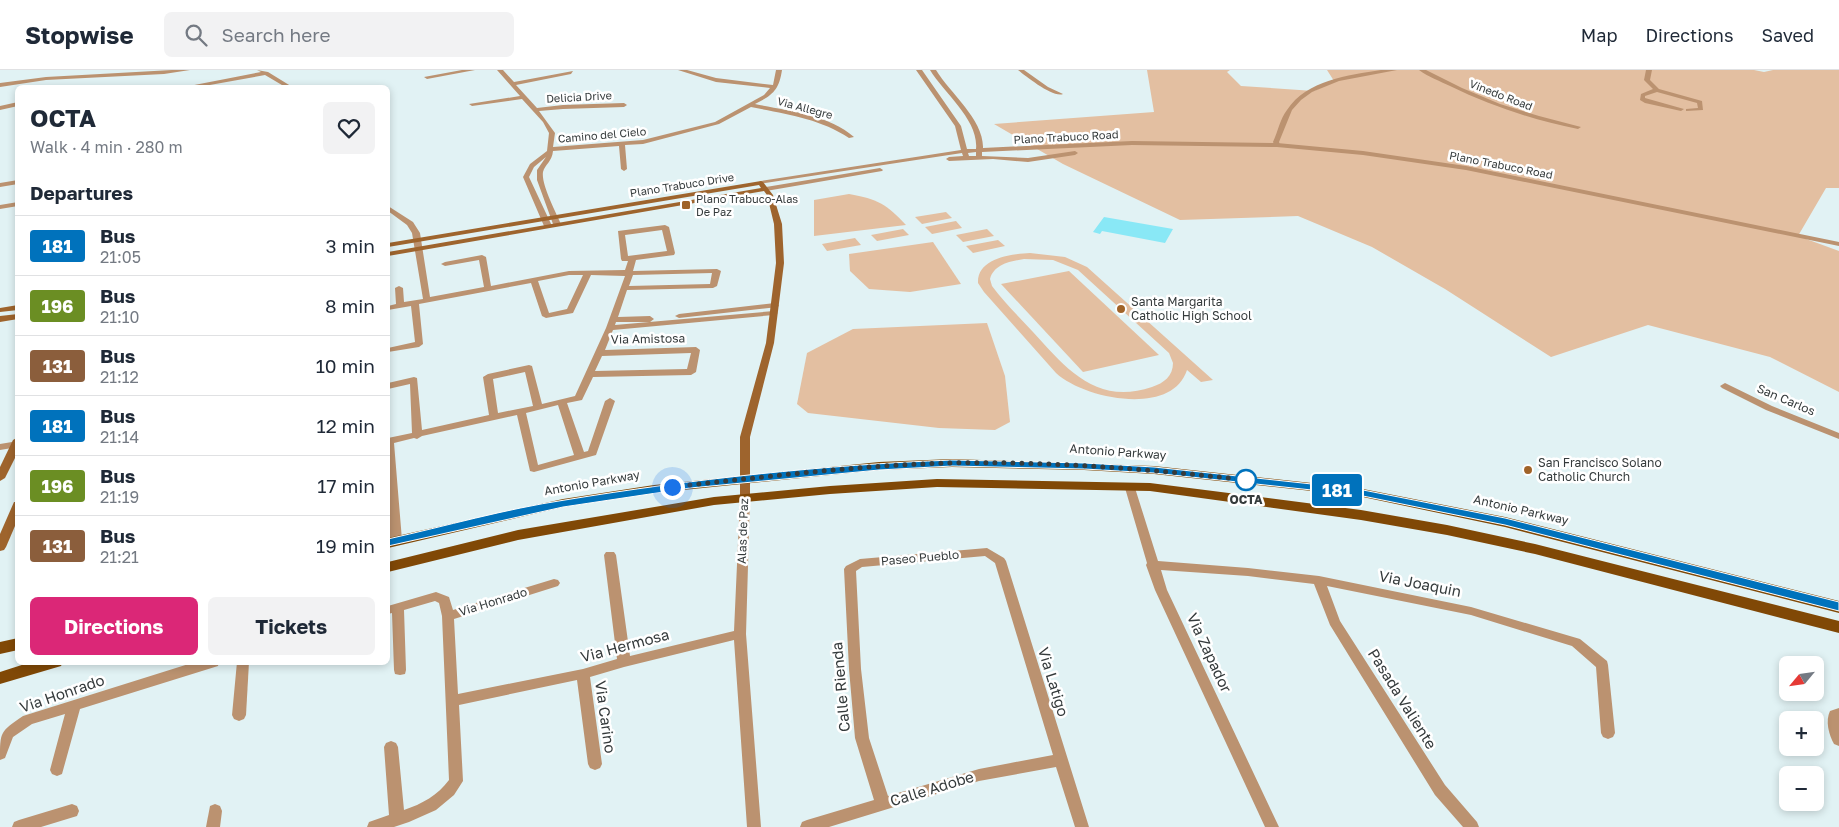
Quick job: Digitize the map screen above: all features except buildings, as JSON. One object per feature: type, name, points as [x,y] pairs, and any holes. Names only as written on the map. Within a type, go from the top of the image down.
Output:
[{"type":"main road","name":"Plano Trabuco Drive","points":[[390,245],[419,244],[763,186]]},
{"type":"main road","name":"Alas de Paz","points":[[745,498],[745,437],[770,343],[780,263],[778,224],[770,195],[763,186]]},
{"type":"main road","name":"Plano Trabuco Drive","points":[[390,253],[419,244]]},
{"type":"main road","points":[[0,310],[15,308]]},
{"type":"main road","points":[[0,319],[15,316]]},
{"type":"main road","points":[[0,478],[15,447]]},
{"type":"main road","name":"Antonio Parkway","points":[[392,542],[563,503],[654,489],[879,466],[1019,464],[1154,470],[1358,492],[1505,522],[1839,607]]},
{"type":"main road","points":[[390,567],[518,535],[654,510],[745,498],[858,487],[938,483],[1150,487],[1361,515],[1447,530],[1536,549],[1839,627]]},
{"type":"main road","points":[[0,547],[15,512]]},
{"type":"main road","points":[[0,648],[15,645]]},
{"type":"main road","points":[[0,678],[45,665]]},
{"type":"street","points":[[0,85],[54,78],[143,75],[187,70]]},
{"type":"street","points":[[260,70],[286,85]]},
{"type":"street","points":[[427,77],[472,70]]},
{"type":"street","points":[[500,70],[522,97],[546,121],[552,133],[549,158],[540,170],[540,180],[555,220]]},
{"type":"street","points":[[681,70],[721,81],[775,87],[780,79],[779,70]]},
{"type":"street","points":[[919,70],[958,126],[965,154]]},
{"type":"street","points":[[933,70],[944,88],[974,124],[978,134],[979,154]]},
{"type":"street","points":[[1021,70],[1046,88],[1060,94]]},
{"type":"street","points":[[1356,70],[1366,74]]},
{"type":"street","points":[[1277,145],[1276,142],[1291,108],[1303,96],[1329,83],[1366,74],[1394,70]]},
{"type":"street","name":"Vinedo Road","points":[[1422,70],[1492,104],[1544,121],[1578,127]]},
{"type":"street","points":[[1649,70],[1646,80],[1657,90],[1700,102],[1701,109],[1688,110]]},
{"type":"street","points":[[512,84],[571,72]]},
{"type":"street","points":[[200,85],[266,74]]},
{"type":"street","name":"Camino del Cielo","points":[[549,151],[653,141],[695,131],[718,124],[766,96],[775,87]]},
{"type":"street","points":[[1657,90],[1643,95],[1642,99],[1681,109]]},
{"type":"street","points":[[472,104],[522,97]]},
{"type":"street","points":[[0,108],[15,105]]},
{"type":"street","name":"Via Allegre","points":[[750,105],[802,116],[836,127],[851,137]]},
{"type":"street","name":"Delicia Drive","points":[[534,110],[563,107],[624,106]]},
{"type":"street","name":"Plano Trabuco Road","points":[[979,154],[1132,143],[1277,145],[1362,153],[1466,168],[1839,244]]},
{"type":"street","name":"Plano Trabuco Road","points":[[979,154],[1036,159],[1097,148],[1154,144]]},
{"type":"street","points":[[622,145],[624,169]]},
{"type":"street","points":[[546,222],[535,193],[526,182],[528,171],[539,158],[549,151]]},
{"type":"street","name":"Plano Trabuco Drive","points":[[763,186],[965,154],[979,154]]},
{"type":"street","points":[[528,171],[540,170]]},
{"type":"street","points":[[526,182],[540,180]]},
{"type":"street","points":[[0,185],[15,182]]},
{"type":"street","points":[[0,208],[15,205]]},
{"type":"street","points":[[390,209],[410,224],[419,244],[427,301]]},
{"type":"street","points":[[665,227],[671,253],[633,258],[625,259],[622,233],[665,227]]},
{"type":"street","points":[[444,264],[482,257],[488,289]]},
{"type":"street","name":"Via Amistosa","points":[[390,441],[578,398],[591,374],[612,324],[626,288],[633,258]]},
{"type":"street","points":[[390,308],[569,273],[717,271],[713,286],[626,288]]},
{"type":"street","points":[[534,280],[546,316],[570,311],[588,273]]},
{"type":"street","points":[[399,288],[400,306]]},
{"type":"street","points":[[390,350],[419,344],[415,303]]},
{"type":"street","name":"Via Amistosa","points":[[612,324],[774,309]]},
{"type":"street","name":"Via Amistosa","points":[[591,374],[691,372],[696,350],[599,353]]},
{"type":"street","points":[[494,418],[488,377],[529,368],[538,408]]},
{"type":"street","points":[[390,386],[414,380],[416,436]]},
{"type":"street","name":"San Carlos","points":[[1724,386],[1769,408],[1839,436]]},
{"type":"street","points":[[521,412],[534,469],[592,453],[610,401]]},
{"type":"street","points":[[562,402],[580,457]]},
{"type":"street","points":[[0,447],[15,443]]},
{"type":"street","name":"Via Zapador","points":[[1130,488],[1161,590],[1272,827]]},
{"type":"street","points":[[390,492],[392,542]]},
{"type":"street","name":"Alas de Paz","points":[[745,498],[740,634],[754,827]]},
{"type":"street","name":"Paseo Pueblo","points":[[853,565],[987,552]]},
{"type":"street","name":"Via Latigo","points":[[987,552],[1000,561],[1082,827]]},
{"type":"street","points":[[610,555],[624,662]]},
{"type":"street","name":"Calle Rienda","points":[[853,565],[848,574],[862,738],[883,804]]},
{"type":"street","name":"Via Joaquin","points":[[1152,565],[1248,572],[1319,580],[1472,611],[1576,642],[1602,665],[1608,733]]},
{"type":"street","name":"Pasada Valiente","points":[[1319,580],[1334,622],[1440,790],[1472,827]]},
{"type":"street","name":"Via Honrado","points":[[393,609],[436,596],[445,600],[448,616],[554,583]]},
{"type":"street","points":[[393,609],[400,670]]},
{"type":"street","points":[[374,827],[437,804],[450,792],[456,781],[448,616]]},
{"type":"street","name":"Via Hermosa","points":[[452,701],[583,674],[624,662],[740,634]]},
{"type":"street","name":"Via Honrado","points":[[0,754],[8,733],[28,720],[204,665]]},
{"type":"street","points":[[239,715],[243,665]]},
{"type":"street","name":"Via Carino","points":[[583,674],[596,764]]},
{"type":"street","points":[[57,770],[74,706]]},
{"type":"street","points":[[1837,714],[1836,734],[1839,740]]},
{"type":"street","points":[[391,747],[397,819]]},
{"type":"street","name":"Calle Adobe","points":[[807,827],[979,775],[1060,760]]},
{"type":"street","points":[[19,827],[72,811]]},
{"type":"street","points":[[214,827],[215,811]]},
{"type":"shaded area","points":[[1147,70],[1230,70],[1227,72],[1241,86],[1314,91],[1334,81],[1327,70],[1754,70],[1764,72],[1773,70],[1839,70],[1839,188],[1826,188],[1798,236],[1839,251],[1839,392],[1770,357],[1648,325],[1551,357],[1445,289],[1372,247],[1298,216],[1180,220],[1063,164],[994,124],[1154,112]]},
{"type":"shaded area","points":[[849,194],[875,200],[887,207],[906,225],[814,236],[814,200]]},
{"type":"shaded area","points":[[946,212],[952,218],[922,224],[915,217]]},
{"type":"shaded area","points":[[956,221],[962,228],[932,234],[925,227]]},
{"type":"shaded area","points":[[903,229],[909,235],[877,241],[871,235]]},
{"type":"shaded area","points":[[987,229],[994,236],[963,242],[956,235]]},
{"type":"shaded area","points":[[855,238],[861,245],[827,251],[822,244]]},
{"type":"shaded area","points":[[998,240],[1005,246],[973,253],[966,246]]},
{"type":"shaded area","points":[[933,242],[961,284],[910,292],[869,289],[850,271],[849,254]]},
{"type":"shaded area","points":[[1023,254],[1065,257],[1087,267],[1213,380],[1201,382],[1187,370],[1178,385],[1164,394],[1146,398],[1126,399],[1106,396],[1069,382],[1056,373],[978,283],[979,275],[989,263],[1005,256]],"holes":[[[1024,259],[1053,260],[1078,270],[1169,353],[1173,368],[1170,375],[1164,381],[1152,387],[1132,392],[1114,391],[1098,387],[1084,380],[1058,358],[992,286],[990,279],[992,274],[1004,264]]]},
{"type":"shaded area","points":[[1069,271],[1159,355],[1083,372],[1001,284]]},
{"type":"shaded area","points":[[987,323],[1005,376],[1010,422],[995,430],[939,428],[808,413],[797,404],[807,353],[853,329]]},
{"type":"water","points":[[1104,217],[1173,229],[1165,243],[1102,231],[1100,234],[1093,232]]},
{"type":"bus line","name":"181","points":[[390,543],[563,503],[690,485],[879,466],[952,463],[1084,466],[1154,470],[1358,492],[1505,522],[1839,607]]},
{"type":"place","name":"Plano Trabuco-Alas De Paz","points":[[686,205]]},
{"type":"place","name":"Santa Margarita Catholic High School","points":[[1121,309]]},
{"type":"place","name":"San Francisco Solano Catholic Church","points":[[1528,470]]},
{"type":"place","name":"OCTA","points":[[1246,480]]},
{"type":"route","points":[[672,487],[879,466],[952,463],[1084,466],[1154,470],[1246,480]]}]
